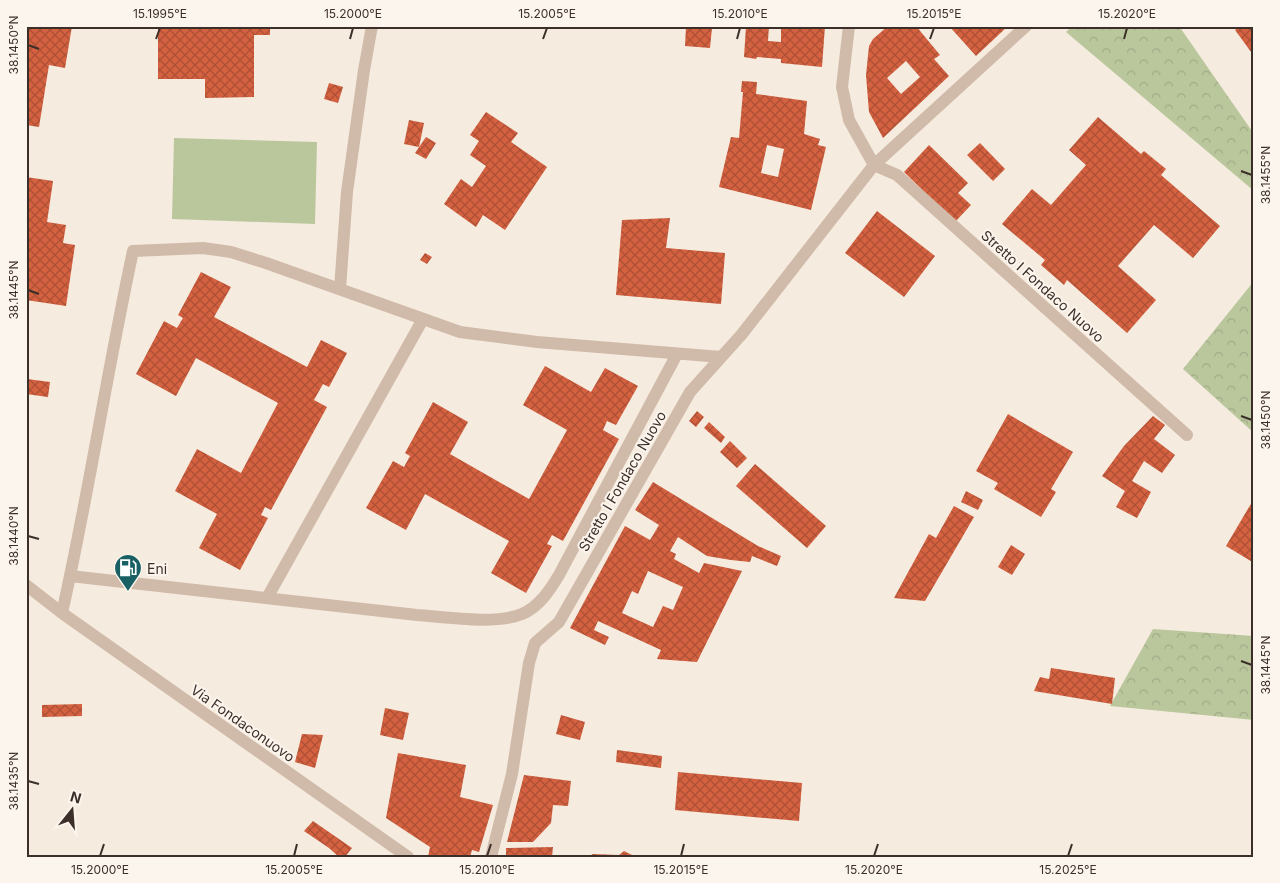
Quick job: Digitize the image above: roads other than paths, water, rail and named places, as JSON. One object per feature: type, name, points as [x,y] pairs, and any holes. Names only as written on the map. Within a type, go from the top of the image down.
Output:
[{"type":"street","points":[[340,289],[347,192],[372,26]]},
{"type":"street","points":[[849,26],[842,87],[849,120],[874,165]]},
{"type":"street","name":"Stretto I Fondaco Nuovo","points":[[491,857],[512,774],[529,663],[535,643],[559,622],[690,392],[742,334],[874,165],[1026,26]]},
{"type":"street","name":"Stretto I Fondaco Nuovo","points":[[874,165],[897,176],[1187,435]]},
{"type":"street","points":[[62,613],[133,251],[203,248],[231,252],[460,332],[537,342],[721,357]]},
{"type":"street","points":[[267,598],[422,319]]},
{"type":"street","points":[[70,576],[417,615],[502,619],[522,614],[535,606],[548,593],[677,354]]},
{"type":"street","name":"Via Fondaconuovo","points":[[26,585],[62,613],[408,857]]},
{"type":"place","name":"Eni","points":[[128,592]]}]
